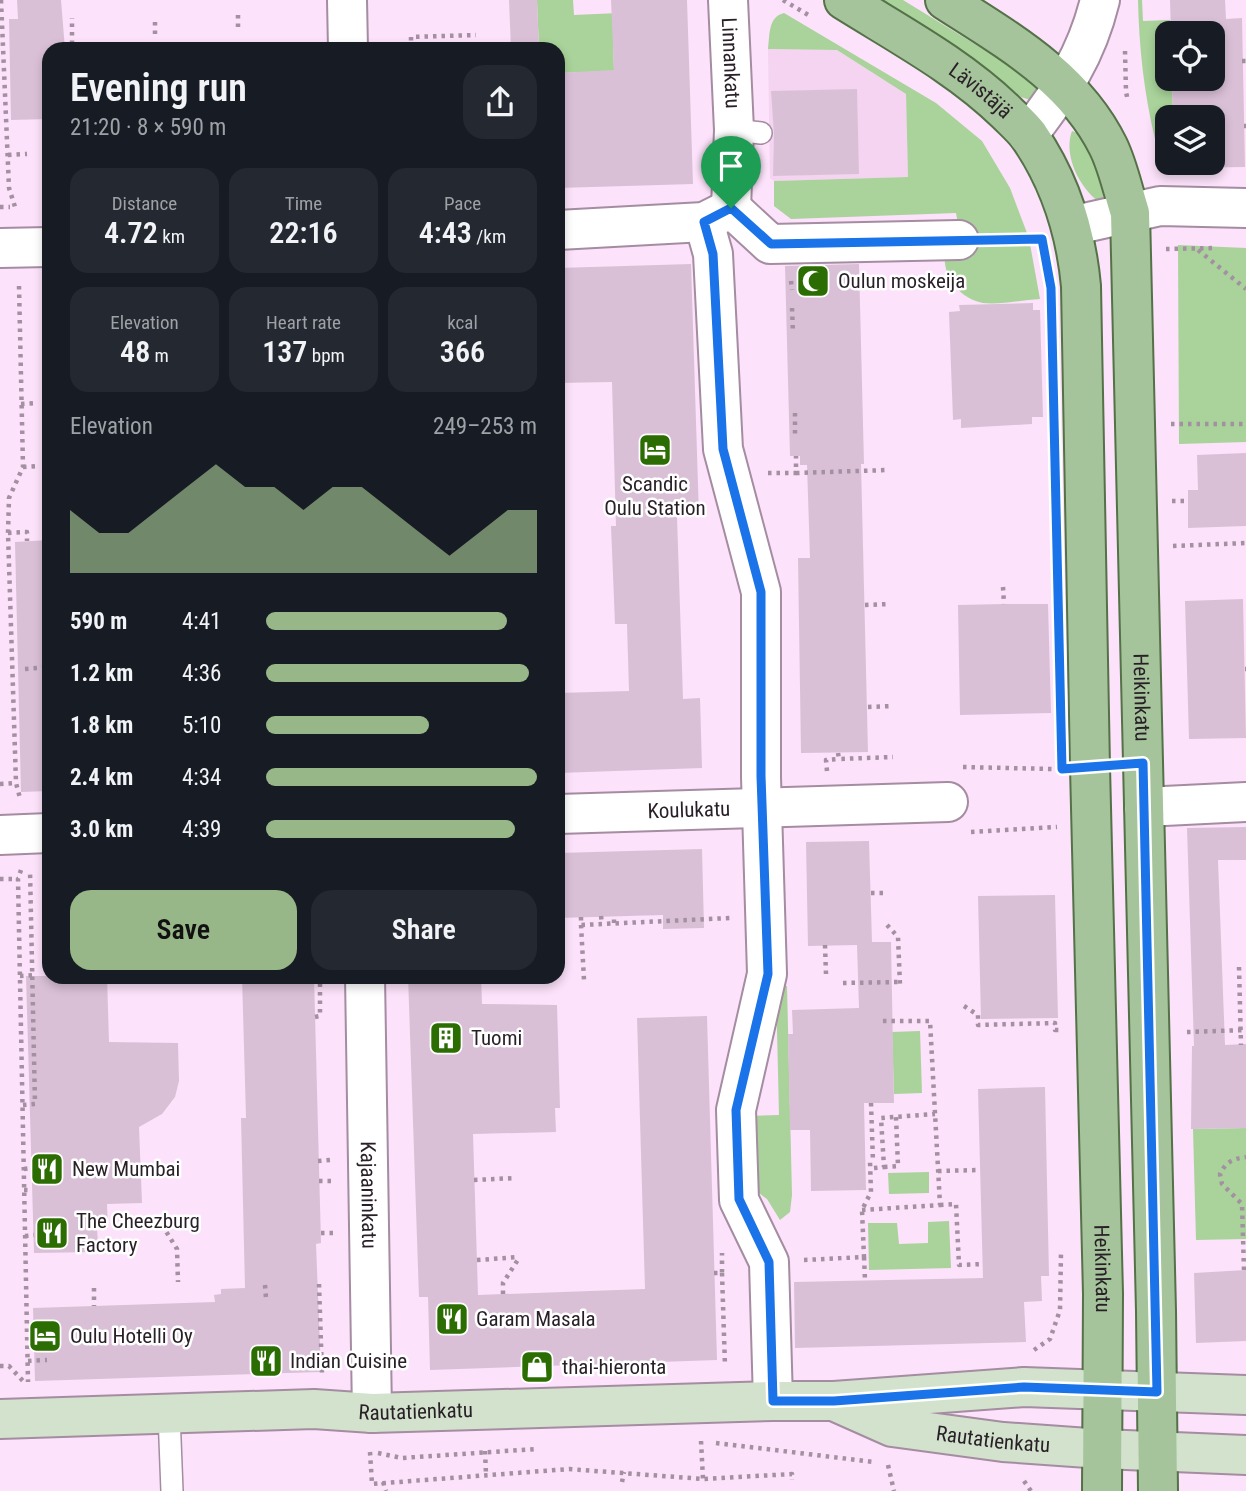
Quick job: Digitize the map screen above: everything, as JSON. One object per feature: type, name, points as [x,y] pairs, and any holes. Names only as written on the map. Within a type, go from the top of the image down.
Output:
[{"type":"main road","points":[[945,0],[1039,62],[1066,85],[1090,115],[1110,148],[1130,213]]},
{"type":"main road","name":"Lävistäjä","points":[[831,10],[933,55],[989,95],[1028,135],[1062,196],[1056,232]]},
{"type":"main road","name":"Heikinkatu","points":[[1130,213],[1158,1491]]},
{"type":"main road","name":"Heikinkatu","points":[[1056,232],[1078,255],[1081,286],[1103,1294],[1102,1491]]},
{"type":"street","points":[[347,0],[348,42]]},
{"type":"street","name":"Linnankatu","points":[[727,0],[748,132],[717,215],[713,254],[723,449],[761,592],[762,808],[768,974],[736,1110],[739,1199],[769,1262],[773,1401]]},
{"type":"street","points":[[1028,135],[1066,85],[1083,54],[1100,0]]},
{"type":"street","points":[[1056,232],[1160,206],[1246,208]]},
{"type":"street","points":[[565,229],[717,215],[771,244],[959,240]]},
{"type":"street","points":[[1144,807],[1246,802]]},
{"type":"street","name":"Koulukatu","points":[[565,814],[938,803]]},
{"type":"street","name":"Kajaaninkatu","points":[[347,984],[372,1413]]},
{"type":"street","name":"Rautatienkatu","points":[[0,1419],[314,1409],[372,1413],[834,1401],[1024,1387],[1246,1395]]},
{"type":"street","name":"Rautatienkatu","points":[[834,1401],[892,1427],[1003,1442],[1246,1455]]},
{"type":"lane","points":[[169,1414],[172,1491]]},
{"type":"path","points":[[1,0],[9,188],[16,207],[22,248],[23,467],[9,498],[8,533],[16,783],[18,797],[29,803],[26,834],[29,865],[21,870],[18,879],[29,1386]]},
{"type":"path","points":[[783,0],[831,10]]},
{"type":"path","points":[[238,15],[238,32]]},
{"type":"path","points":[[155,17],[155,34]]},
{"type":"path","points":[[72,19],[72,42]]},
{"type":"path","points":[[411,42],[411,37],[476,35]]},
{"type":"path","points":[[1125,39],[1126,92],[1131,113]]},
{"type":"path","points":[[8,156],[27,154]]},
{"type":"path","points":[[959,240],[1056,232]]},
{"type":"path","points":[[1163,248],[1221,248]]},
{"type":"path","points":[[1196,249],[1246,289]]},
{"type":"path","points":[[791,281],[792,289]]},
{"type":"path","points":[[792,308],[793,333]]},
{"type":"path","points":[[22,404],[37,403]]},
{"type":"path","points":[[794,413],[795,436]]},
{"type":"path","points":[[1167,424],[1246,424]]},
{"type":"path","points":[[23,467],[38,466]]},
{"type":"path","points":[[796,473],[888,470]]},
{"type":"path","points":[[1168,501],[1188,501]]},
{"type":"path","points":[[8,533],[27,532],[27,541]]},
{"type":"path","points":[[1169,547],[1246,543]]},
{"type":"path","points":[[1003,587],[1004,604]]},
{"type":"path","points":[[865,605],[889,604]]},
{"type":"path","points":[[25,669],[42,668]]},
{"type":"path","points":[[867,707],[892,706]]},
{"type":"path","points":[[838,752],[839,759]]},
{"type":"path","points":[[826,760],[893,757]]},
{"type":"path","points":[[1064,826],[962,832],[938,803],[948,767],[1090,767]]},
{"type":"path","points":[[0,785],[16,783]]},
{"type":"path","points":[[23,1105],[37,1104],[30,872]]},
{"type":"path","points":[[0,879],[18,879]]},
{"type":"path","points":[[870,893],[886,893]]},
{"type":"path","points":[[601,916],[602,924]]},
{"type":"path","points":[[614,916],[614,923]]},
{"type":"path","points":[[581,917],[584,981]]},
{"type":"path","points":[[582,925],[672,917],[765,917]]},
{"type":"path","points":[[843,983],[900,983],[898,937],[887,925]]},
{"type":"path","points":[[825,945],[826,974]]},
{"type":"path","points":[[1239,967],[1243,1030],[1241,1045]]},
{"type":"path","points":[[20,976],[34,976]]},
{"type":"path","points":[[315,1017],[320,1017],[320,984]]},
{"type":"path","points":[[964,1006],[978,1015],[978,1026],[1055,1023],[1055,1030],[1065,1030]]},
{"type":"path","points":[[880,1021],[930,1021],[940,1205]]},
{"type":"path","points":[[1178,1032],[1243,1030]]},
{"type":"path","points":[[22,1069],[36,1068]]},
{"type":"path","points":[[871,1103],[874,1165]]},
{"type":"path","points":[[884,1167],[881,1118],[934,1115]]},
{"type":"path","points":[[865,1280],[862,1210],[871,1192],[870,1162],[884,1167],[898,1166],[896,1116]]},
{"type":"path","points":[[1244,1270],[1244,1204],[1222,1184],[1220,1174],[1224,1165],[1234,1158],[1246,1157]]},
{"type":"path","points":[[318,1160],[335,1160]]},
{"type":"path","points":[[24,1169],[32,1168]]},
{"type":"path","points":[[938,1171],[980,1170]]},
{"type":"path","points":[[474,1180],[516,1178]]},
{"type":"path","points":[[24,1190],[32,1190]]},
{"type":"path","points":[[862,1210],[956,1204],[959,1265],[982,1264]]},
{"type":"path","points":[[162,1225],[177,1249],[178,1282]]},
{"type":"path","points":[[25,1236],[34,1235]]},
{"type":"path","points":[[477,1260],[519,1257],[503,1283],[503,1294]]},
{"type":"path","points":[[769,1262],[864,1257]]},
{"type":"path","points":[[722,1273],[725,1369]]},
{"type":"path","points":[[319,1284],[323,1378]]},
{"type":"path","points":[[265,1285],[266,1298]]},
{"type":"path","points":[[94,1289],[94,1306]]},
{"type":"path","points":[[1025,1355],[1050,1339],[1060,1310]]},
{"type":"path","points":[[28,1361],[47,1360]]},
{"type":"path","points":[[703,1479],[701,1441],[888,1464],[894,1491]]},
{"type":"path","points":[[402,1458],[539,1449]]},
{"type":"path","points":[[485,1451],[485,1474]]},
{"type":"path","points":[[370,1452],[372,1484],[569,1469],[703,1479],[792,1474],[792,1480]]},
{"type":"path","points":[[622,1482],[624,1472]]},
{"type":"path","points":[[383,1482],[386,1491]]},
{"type":"path","points":[[1024,1483],[1031,1491]]},
{"type":"shaded area","points":[[768,49],[837,50],[906,94],[908,177],[774,181],[770,178]]},
{"type":"green space","points":[[537,0],[573,0],[574,15],[619,13],[613,38],[614,71],[565,73],[565,42],[539,42]]},
{"type":"green space","points":[[882,0],[903,0],[1017,70],[1049,97],[1030,100],[1021,97],[962,50]]},
{"type":"green space","points":[[1138,0],[1142,0],[1143,21],[1170,20],[1155,21],[1155,91],[1172,91],[1173,105],[1155,105],[1155,139],[1143,70]]},
{"type":"green space","points":[[784,13],[936,103],[982,141],[1010,188],[1027,233],[960,235],[956,213],[791,219],[774,206],[774,181],[908,177],[906,94],[837,50],[768,49],[772,22]]},
{"type":"green space","points":[[1072,131],[1077,133],[1098,172],[1103,198],[1099,202],[1079,179],[1071,160]]},
{"type":"green space","points":[[1030,244],[1040,299],[997,303],[975,301],[960,292],[946,270],[945,254],[956,247]]},
{"type":"green space","points":[[1178,245],[1246,248],[1246,442],[1179,444]]},
{"type":"green space","points":[[776,986],[787,986],[792,1195],[790,1212],[780,1220],[767,1199],[749,1186],[747,1116],[779,1115]]},
{"type":"green space","points":[[920,1031],[922,1093],[894,1094],[892,1032]]},
{"type":"green space","points":[[1246,1128],[1246,1239],[1196,1240],[1193,1129]]},
{"type":"green space","points":[[929,1172],[929,1193],[889,1194],[888,1173]]},
{"type":"green space","points":[[949,1221],[951,1268],[869,1270],[868,1223],[897,1223],[899,1244],[928,1243],[928,1222]]},
{"type":"building","points":[[17,0],[61,0],[64,42],[42,42],[42,119],[11,120],[9,19],[18,19]]},
{"type":"building","points":[[509,0],[537,0],[539,42],[511,42]]},
{"type":"building","points":[[611,0],[687,0],[693,184],[565,188],[565,73],[614,70]]},
{"type":"building","points":[[1170,0],[1225,0],[1226,19],[1242,18],[1245,167],[1225,167],[1225,105],[1173,105],[1172,91],[1225,91],[1225,21],[1171,21]]},
{"type":"building","points":[[857,89],[859,174],[773,176],[771,91]]},
{"type":"building","points":[[691,264],[699,516],[677,517],[683,699],[700,698],[702,768],[565,773],[565,693],[629,691],[627,624],[615,624],[611,526],[616,526],[612,382],[565,383],[565,268]]},
{"type":"building","points":[[859,264],[868,752],[801,753],[798,558],[810,558],[807,465],[800,465],[800,456],[790,456],[785,266]]},
{"type":"building","points":[[1033,303],[1033,310],[1040,310],[1043,417],[1032,417],[1032,424],[961,428],[961,419],[953,420],[949,312],[960,311],[959,305]]},
{"type":"building","points":[[1246,453],[1246,526],[1188,528],[1188,490],[1198,490],[1197,455]]},
{"type":"building","points":[[42,540],[42,791],[21,792],[15,542]]},
{"type":"building","points":[[1243,599],[1246,738],[1189,739],[1185,601]]},
{"type":"building","points":[[1048,604],[1051,713],[960,715],[958,605]]},
{"type":"building","points":[[1246,827],[1246,860],[1218,860],[1225,1045],[1246,1044],[1246,1128],[1191,1129],[1194,1046],[1187,828]]},
{"type":"building","points":[[869,841],[872,942],[891,942],[894,1103],[864,1103],[866,1190],[811,1191],[810,1130],[790,1130],[788,1034],[793,1034],[792,1010],[859,1008],[857,945],[808,946],[806,842]]},
{"type":"building","points":[[702,849],[704,928],[663,929],[663,915],[565,918],[565,853]]},
{"type":"building","points":[[1055,895],[1058,1018],[981,1019],[978,896]]},
{"type":"building","points":[[26,976],[42,976],[42,984],[107,984],[109,1042],[178,1043],[179,1081],[175,1097],[162,1114],[139,1127],[142,1203],[107,1204],[108,1229],[97,1229],[98,1243],[95,1243],[95,1252],[34,1253]]},
{"type":"building","points":[[242,984],[314,984],[321,1243],[316,1244],[321,1372],[35,1381],[33,1308],[215,1302],[214,1295],[221,1294],[221,1289],[245,1288],[241,1118],[246,1118]]},
{"type":"building","points":[[408,984],[481,984],[482,1004],[557,1005],[560,1108],[555,1108],[556,1132],[473,1134],[478,1295],[645,1289],[637,1018],[707,1016],[717,1360],[430,1370],[428,1297],[419,1297]]},
{"type":"building","points":[[1045,1087],[1049,1276],[1041,1276],[1042,1301],[1024,1302],[1026,1342],[795,1348],[794,1282],[983,1278],[978,1089]]},
{"type":"building","points":[[1246,1270],[1246,1341],[1196,1343],[1194,1273]]},
{"type":"place","name":"Oulun moskeija","points":[[813,281]]},
{"type":"place","name":"Scandic Oulu Station","points":[[655,450]]},
{"type":"place","name":"Tuomi","points":[[446,1038]]},
{"type":"place","name":"New Mumbai","points":[[47,1169]]},
{"type":"place","name":"The Cheezburg Factory","points":[[52,1233]]},
{"type":"place","name":"Garam Masala","points":[[452,1319]]},
{"type":"place","name":"Oulu Hotelli Oy","points":[[45,1336]]},
{"type":"place","name":"Indian Cuisine","points":[[266,1361]]},
{"type":"place","name":"thai-hieronta","points":[[537,1367]]},
{"type":"route","points":[[731,208],[771,244],[1042,239],[1051,288],[1062,769],[1143,763],[1157,1392],[1024,1387],[834,1401],[773,1401],[769,1262],[739,1199],[736,1110],[768,974],[761,776],[761,592],[723,449],[713,254],[704,222],[731,208]]}]
